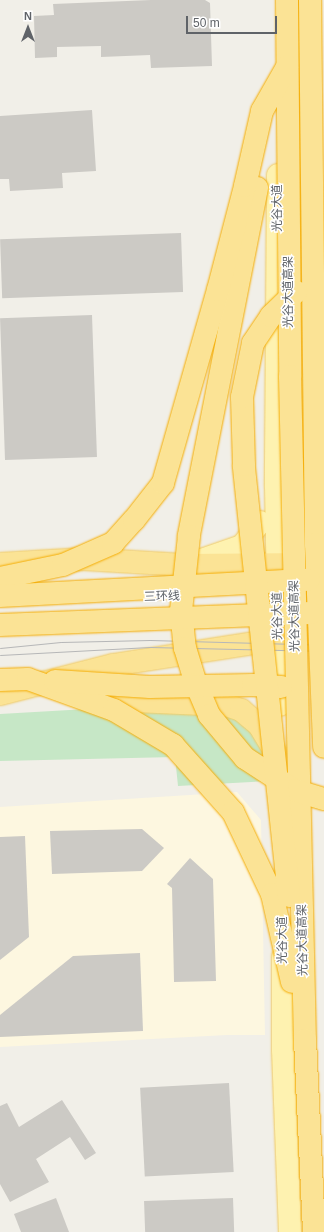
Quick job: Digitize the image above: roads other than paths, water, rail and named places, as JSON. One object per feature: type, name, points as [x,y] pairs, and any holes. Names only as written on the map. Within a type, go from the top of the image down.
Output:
[{"type":"highway","name":"光谷大道高架","points":[[287,0],[290,376],[305,1040],[314,1232]]},
{"type":"highway","name":"光谷大道高架","points":[[310,0],[324,747]]},
{"type":"highway","points":[[310,36],[324,52]]},
{"type":"highway","points":[[0,578],[63,565],[113,543],[134,520],[163,483],[218,290],[245,186],[262,111],[288,66]]},
{"type":"highway","points":[[262,111],[257,188],[189,536],[181,611],[185,648],[196,684],[209,715],[245,758],[294,790],[324,799]]},
{"type":"highway","points":[[304,967],[290,900],[244,465],[242,397],[253,343],[271,316],[285,300],[307,285],[324,279]]},
{"type":"highway","points":[[0,564],[84,559],[184,565],[277,564],[320,554],[324,499]]},
{"type":"highway","points":[[0,596],[324,579]]},
{"type":"highway","name":"三环线","points":[[0,604],[324,590]]},
{"type":"highway","name":"三环线","points":[[0,625],[324,612]]},
{"type":"highway","points":[[0,694],[113,665],[279,639],[324,639]]},
{"type":"highway","points":[[0,680],[28,679],[150,687],[253,685],[324,691]]},
{"type":"highway","points":[[28,679],[114,710],[173,745],[233,812],[272,894],[305,1040]]},
{"type":"highway","points":[[0,694],[226,705],[241,710],[260,725],[280,760]]},
{"type":"main road","name":"光谷大道","points":[[277,0],[276,486],[280,760],[284,817],[283,1050],[290,1232]]},
{"type":"main road","points":[[315,0],[322,119],[324,460]]},
{"type":"main road","points":[[184,565],[211,558],[242,546],[262,519],[276,486]]},
{"type":"tram line","points":[[0,648],[61,642],[150,640],[324,645]]},
{"type":"tram line","points":[[0,655],[150,647],[324,651]]}]
